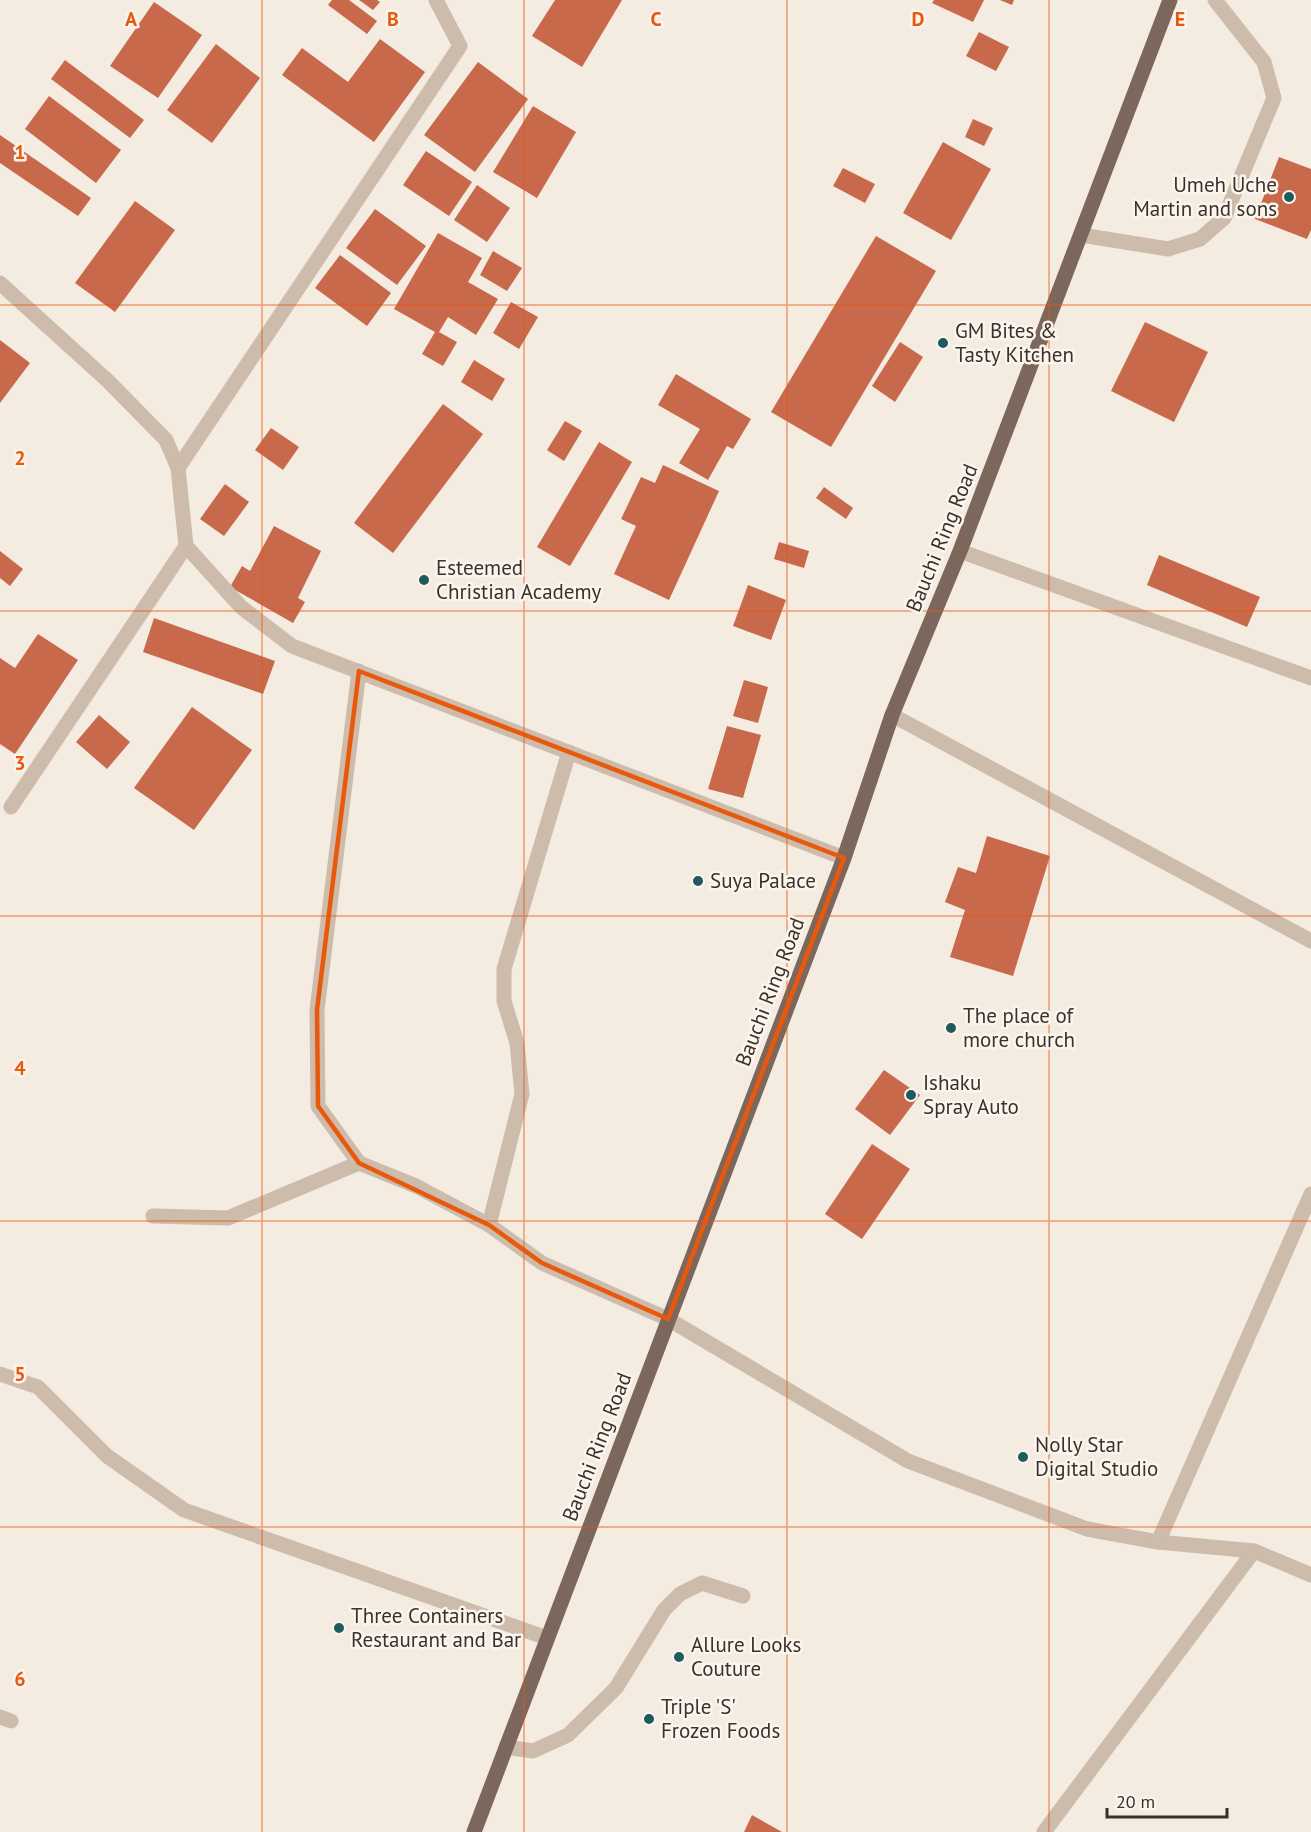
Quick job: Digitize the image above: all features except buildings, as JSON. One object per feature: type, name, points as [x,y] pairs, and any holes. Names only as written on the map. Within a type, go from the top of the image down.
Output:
[{"type":"main road","name":"Bauchi Ring Road","points":[[474,1832],[844,858],[892,715],[960,551],[1170,0]]},
{"type":"street","points":[[178,468],[460,46],[436,0]]},
{"type":"street","points":[[1081,236],[1168,249],[1200,239],[1224,218],[1274,98],[1264,62],[1215,0]]},
{"type":"street","points":[[0,283],[108,381],[166,440],[178,468],[186,546],[241,608],[292,646],[844,858]]},
{"type":"street","points":[[11,807],[186,546]]},
{"type":"street","points":[[960,551],[1311,678]]},
{"type":"street","points":[[359,671],[317,1010],[318,1106],[359,1163],[416,1186],[489,1225],[542,1263],[668,1319],[908,1461],[1088,1529],[1158,1542],[1254,1551],[1311,1575]]},
{"type":"street","points":[[892,715],[1311,941]]},
{"type":"street","points":[[489,1225],[522,1094],[517,1043],[504,1001],[504,969],[569,752]]},
{"type":"street","points":[[153,1216],[228,1218],[359,1163]]},
{"type":"street","points":[[1158,1542],[1311,1194]]},
{"type":"street","points":[[0,1374],[38,1387],[107,1456],[184,1510],[547,1638]]},
{"type":"street","points":[[1044,1832],[1254,1551]]},
{"type":"street","points":[[506,1746],[533,1751],[568,1735],[616,1688],[664,1610],[680,1594],[702,1583],[743,1596]]},
{"type":"highlighted area","points":[[359,671],[844,858],[668,1319],[542,1263],[489,1225],[359,1163],[318,1106],[317,1010]]},
{"type":"place","name":"Umeh Uche Martin and sons","points":[[1289,197]]},
{"type":"place","name":"GM Bites & Tasty Kitchen","points":[[943,343]]},
{"type":"place","name":"Esteemed Christian Academy","points":[[424,580]]},
{"type":"place","name":"Suya Palace","points":[[698,881]]},
{"type":"place","name":"The place of more church","points":[[951,1028]]},
{"type":"place","name":"Ishaku Spray Auto","points":[[911,1095]]},
{"type":"place","name":"Nolly Star Digital Studio","points":[[1023,1457]]},
{"type":"place","name":"Three Containers Restaurant and Bar","points":[[339,1628]]},
{"type":"place","name":"Allure Looks Couture","points":[[679,1657]]},
{"type":"place","name":"Triple 'S' Frozen Foods","points":[[649,1719]]}]
